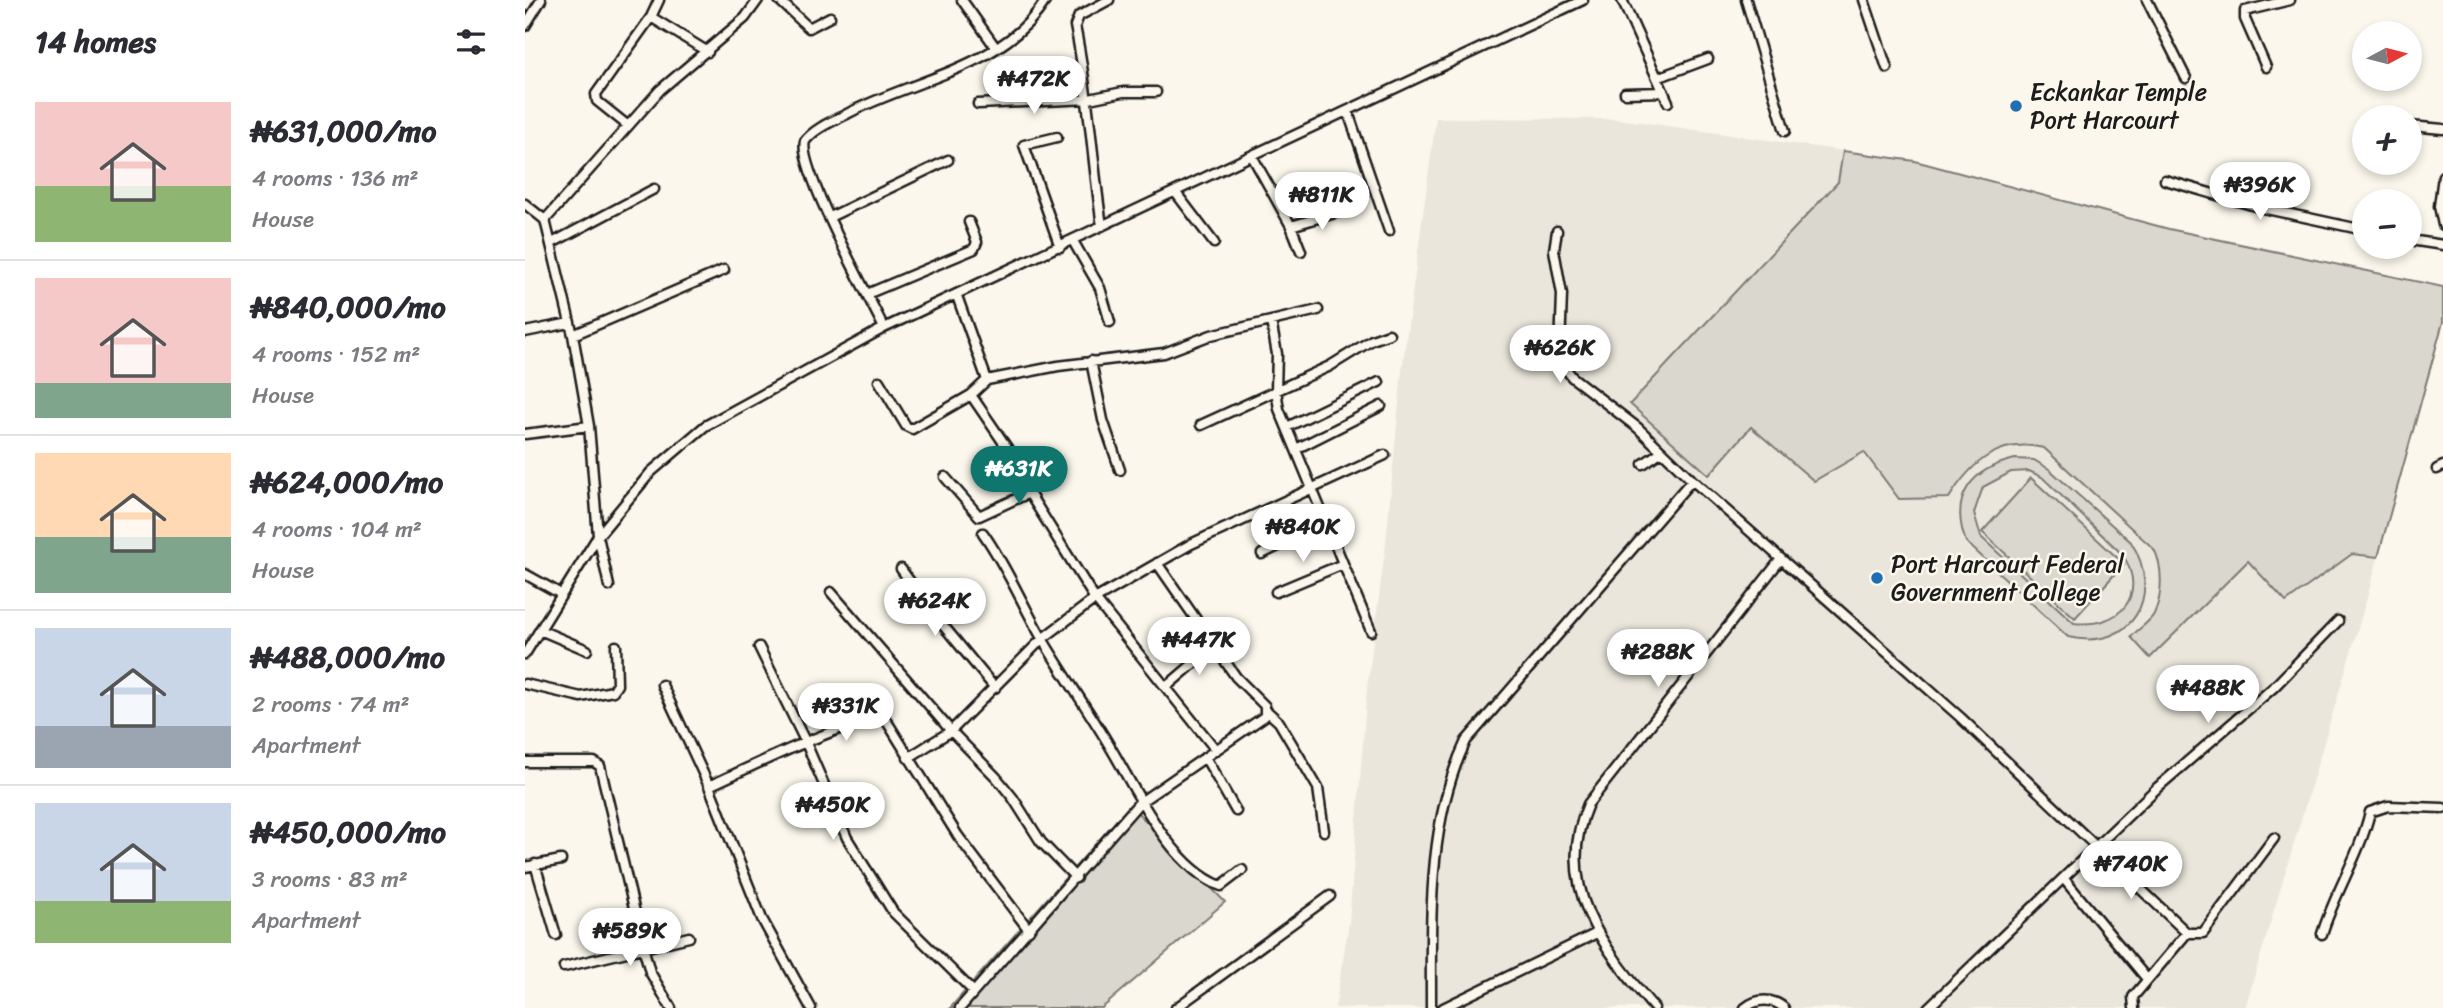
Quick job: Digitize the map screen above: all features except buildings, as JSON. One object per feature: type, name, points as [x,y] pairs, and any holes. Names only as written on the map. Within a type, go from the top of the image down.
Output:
[{"type":"street","points":[[525,26],[541,0]]},
{"type":"street","points":[[627,125],[597,101],[596,94],[651,17],[659,0]]},
{"type":"street","points":[[545,220],[660,90],[708,52],[745,18],[758,0]]},
{"type":"street","points":[[779,0],[809,29],[830,17]]},
{"type":"street","points":[[962,0],[996,48]]},
{"type":"street","points":[[884,327],[830,217],[803,147],[809,135],[859,107],[933,79],[996,48],[1038,13],[1046,0]]},
{"type":"street","points":[[1102,226],[1094,173],[1089,99],[1076,20],[1109,0]]},
{"type":"street","points":[[525,654],[598,536],[651,472],[705,426],[884,327],[957,296],[1583,0]]},
{"type":"street","points":[[1622,0],[1668,103]]},
{"type":"street","points":[[1747,0],[1785,131]]},
{"type":"street","points":[[1864,0],[1887,68]]},
{"type":"street","points":[[2147,0],[2186,78]]},
{"type":"street","points":[[2266,67],[2245,19],[2245,11],[2291,0]]},
{"type":"street","points":[[525,7],[534,12]]},
{"type":"street","points":[[651,17],[708,52]]},
{"type":"street","points":[[1657,78],[1708,59]]},
{"type":"street","points":[[978,104],[1089,99],[1123,92],[1156,92]]},
{"type":"street","points":[[1625,93],[1664,92]]},
{"type":"street","points":[[1348,112],[1389,231]]},
{"type":"street","points":[[2422,127],[2443,128]]},
{"type":"street","points":[[1057,137],[1024,145],[1060,247]]},
{"type":"street","points":[[1252,156],[1291,226],[1301,251]]},
{"type":"street","points":[[830,217],[948,160]]},
{"type":"street","points":[[2443,176],[2439,206],[2443,225]]},
{"type":"street","points":[[2165,180],[2262,208],[2352,227]]},
{"type":"street","points":[[552,243],[654,189]]},
{"type":"street","points":[[1176,193],[1214,243]]},
{"type":"street","points":[[525,204],[545,220],[571,323],[589,426],[598,536],[609,586]]},
{"type":"street","points":[[1291,226],[1345,210]]},
{"type":"street","points":[[867,294],[977,247],[969,222]]},
{"type":"street","points":[[1557,232],[1554,250],[1562,294],[1563,365],[1572,377],[1662,451],[1960,717],[2187,933],[2203,933],[2274,838]]},
{"type":"street","points":[[1073,241],[1100,288],[1110,321]]},
{"type":"street","points":[[2422,242],[2443,245]]},
{"type":"street","points":[[573,335],[724,270]]},
{"type":"street","points":[[957,296],[987,380]]},
{"type":"street","points":[[879,381],[908,429],[971,395],[987,380],[1091,361],[1164,353],[1211,335],[1318,310]]},
{"type":"street","points":[[1271,321],[1279,374],[1276,390],[1279,409],[1371,631]]},
{"type":"street","points":[[525,332],[571,323]]},
{"type":"street","points":[[1201,425],[1389,334]]},
{"type":"street","points":[[1091,361],[1103,420],[1120,470]]},
{"type":"street","points":[[1287,427],[1379,382]]},
{"type":"street","points":[[971,395],[1012,455],[1028,493],[1095,599],[1216,750]]},
{"type":"street","points":[[1296,449],[1381,406]]},
{"type":"street","points":[[525,434],[589,426]]},
{"type":"street","points":[[1643,464],[1662,451]]},
{"type":"street","points":[[908,758],[951,731],[1042,639],[1095,599],[1191,544],[1385,455]]},
{"type":"street","points":[[945,477],[979,516],[1028,493]]},
{"type":"street","points":[[1431,1008],[1435,877],[1440,820],[1446,791],[1466,741],[1692,480]]},
{"type":"street","points":[[1262,554],[1326,523]]},
{"type":"street","points":[[982,533],[1010,573],[1042,639],[1112,750],[1139,803],[1192,867],[1212,882],[1221,886],[1242,870]]},
{"type":"street","points":[[1654,1008],[1619,967],[1597,933],[1578,887],[1574,859],[1576,840],[1588,804],[1781,559]]},
{"type":"street","points":[[1157,564],[1236,677],[1279,722],[1318,788],[1324,831]]},
{"type":"street","points":[[1276,592],[1343,564]]},
{"type":"street","points":[[901,569],[932,612],[995,688]]},
{"type":"street","points":[[525,574],[561,594]]},
{"type":"street","points":[[831,592],[951,731],[1013,797],[1041,842],[1076,878]]},
{"type":"street","points":[[1928,1008],[2158,787],[2274,687],[2338,621]]},
{"type":"street","points":[[540,630],[587,650]]},
{"type":"street","points":[[525,684],[582,697],[613,691],[617,685],[616,646]]},
{"type":"street","points":[[1166,687],[1214,646]]},
{"type":"street","points":[[759,647],[806,743],[847,838],[893,912],[974,992]]},
{"type":"street","points":[[663,685],[709,786],[762,919],[809,1007],[797,1008]]},
{"type":"street","points":[[960,1008],[1139,803],[1265,716],[1267,711]]},
{"type":"street","points":[[709,786],[806,743],[878,717],[886,720],[958,835],[1029,930]]},
{"type":"street","points":[[1205,757],[1236,811]]},
{"type":"street","points":[[525,762],[594,762],[600,766],[643,950],[650,971],[671,1008]]},
{"type":"street","points":[[2322,934],[2332,900],[2365,833],[2370,812],[2376,807],[2388,806],[2443,808]]},
{"type":"street","points":[[525,867],[561,860]]},
{"type":"street","points":[[535,864],[556,935]]},
{"type":"street","points":[[2064,879],[2147,979]]},
{"type":"street","points":[[1176,1008],[1330,895]]},
{"type":"street","points":[[1443,1008],[1597,933]]},
{"type":"street","points":[[2134,1008],[2133,997],[2187,933]]},
{"type":"street","points":[[564,967],[689,937]]},
{"type":"street","points":[[1745,1008],[1763,1001],[1773,1001],[1784,1008]]},
{"type":"shaded area","name":"Port Harcourt Federal Government College","points":[[1436,118],[1618,119],[1915,161],[2169,229],[2443,287],[2443,322],[2367,598],[2245,1008],[1335,1008],[1349,923],[1367,689],[1386,543],[1402,370]]},
{"type":"shaded area","points":[[1843,151],[1915,161],[2169,229],[2443,287],[2443,322],[2378,557],[2352,554],[2286,602],[2248,561],[2150,658],[2131,637],[2152,617],[2157,606],[2160,572],[2154,549],[2044,448],[2013,446],[1988,456],[1967,474],[1949,498],[1899,499],[1864,452],[1814,481],[1751,427],[1709,475],[1630,404],[1838,182]]},
{"type":"shaded area","points":[[2015,459],[2034,460],[2049,469],[2131,542],[2140,562],[2144,581],[2143,599],[2136,615],[2125,627],[2110,636],[2091,639],[2068,637],[1966,542],[1961,526],[1962,499],[1976,478]],"holes":[[[2029,471],[2042,477],[2123,555],[2130,570],[2131,596],[2125,606],[2105,620],[2074,623],[1981,537],[1974,513],[1983,487],[2011,472]]]},
{"type":"shaded area","points":[[2031,478],[2124,564],[2075,618],[1982,532]]},
{"type":"shaded area","points":[[1130,805],[1225,902],[1102,1008],[950,1008]]},
{"type":"place","name":"Eckankar Temple Port Harcourt","points":[[2016,106]]},
{"type":"place","name":"Port Harcourt Federal Government College","points":[[1877,578]]}]
